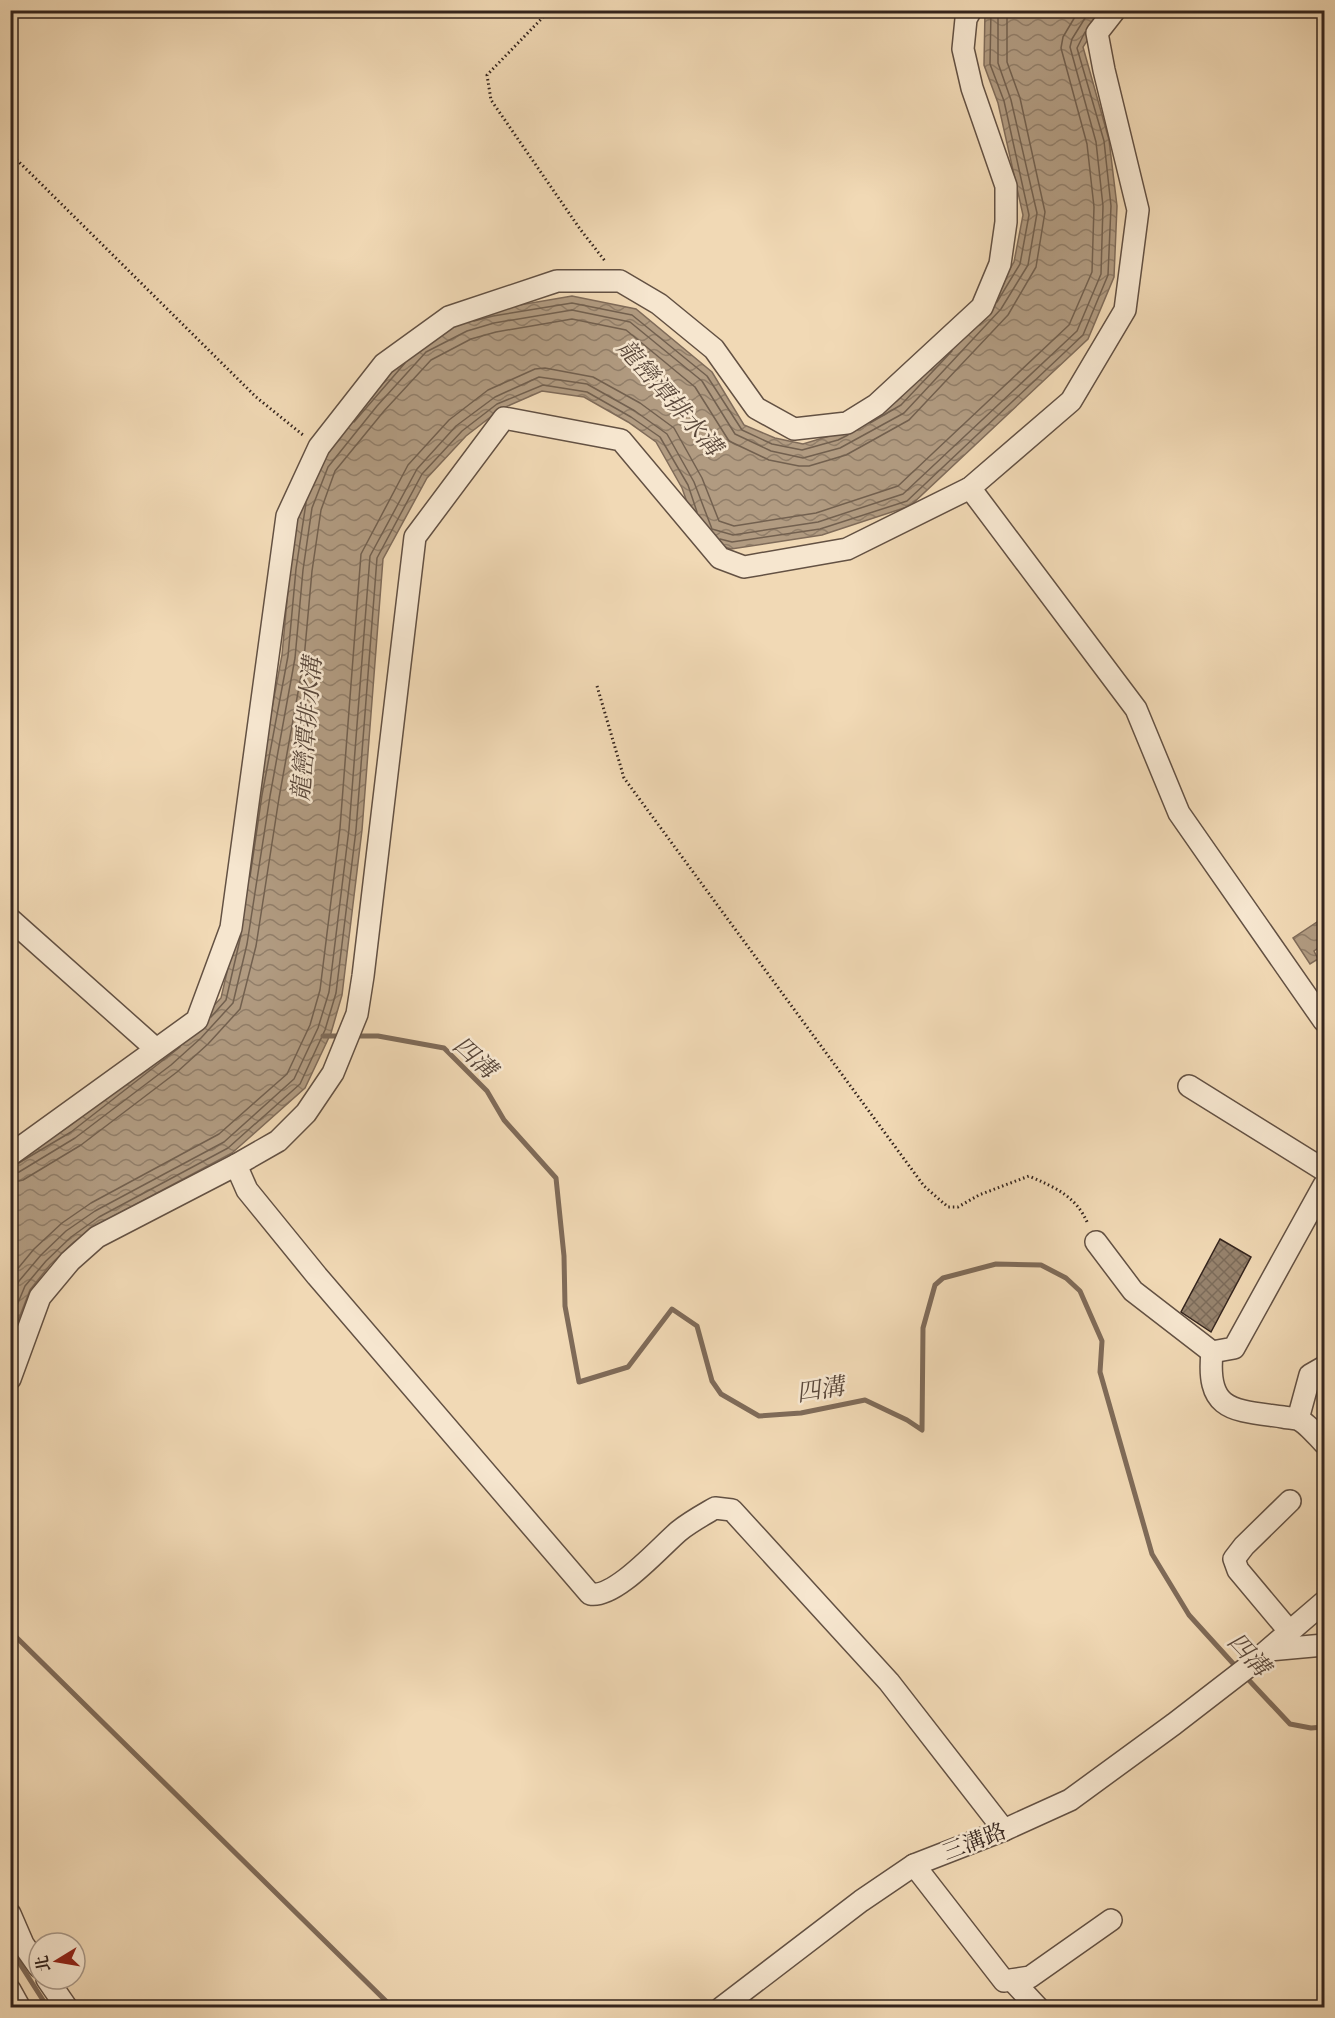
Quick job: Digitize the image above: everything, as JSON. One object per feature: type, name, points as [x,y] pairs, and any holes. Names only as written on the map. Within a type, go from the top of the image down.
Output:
[{"type":"street","points":[[10,1155],[196,1020],[231,928],[286,516],[319,447],[384,364],[449,317],[557,281],[620,281],[659,304],[714,350],[756,408],[794,429],[847,423],[876,405],[982,307],[1000,264],[1006,222],[1006,186],[972,88],[963,49],[966,19],[970,10]]},
{"type":"street","points":[[10,1379],[40,1297],[70,1262],[97,1237],[278,1141],[306,1113],[333,1073],[357,1014],[363,976],[415,537],[504,418],[621,440],[720,558],[744,567],[847,549],[970,488],[1071,401],[1125,310],[1138,210],[1097,33],[1115,10]]},
{"type":"street","points":[[970,488],[1136,709],[1179,813],[1324,1021]]},
{"type":"street","points":[[10,919],[165,1043]]},
{"type":"street","points":[[1189,1086],[1324,1170]]},
{"type":"street","points":[[236,1165],[247,1190],[317,1276],[590,1594],[597,1596],[613,1588],[681,1530],[715,1508],[732,1510],[889,1682],[1004,1830]]},
{"type":"street","points":[[1212,1353],[1234,1348],[1324,1185]]},
{"type":"street","points":[[1096,1242],[1132,1291],[1212,1353]]},
{"type":"street","points":[[1212,1353],[1210,1372],[1212,1388],[1222,1404],[1298,1419],[1324,1443]]},
{"type":"street","points":[[1298,1419],[1310,1375],[1324,1367]]},
{"type":"street","points":[[1290,1501],[1244,1546],[1234,1559],[1238,1570],[1290,1632]]},
{"type":"street","name":"三溝路","points":[[721,2007],[861,1901],[914,1865],[1004,1830],[1070,1800],[1174,1724],[1261,1656],[1324,1602]]},
{"type":"street","points":[[1261,1656],[1324,1645]]},
{"type":"street","points":[[914,1865],[1004,1981],[1030,1977],[1111,1920]]},
{"type":"street","points":[[10,1914],[27,1950]]},
{"type":"street","points":[[1012,1980],[1038,2007]]},
{"type":"street","points":[[10,1990],[20,2007]]},
{"type":"street","points":[[55,1991],[66,2007]]},
{"type":"path","points":[[550,10],[487,75],[491,100],[580,229],[620,281]]},
{"type":"path","points":[[10,153],[256,398],[319,447]]},
{"type":"path","points":[[597,686],[624,778],[924,1186],[948,1207],[958,1207],[979,1195],[1029,1176],[1058,1189],[1081,1208],[1096,1242]]},
{"type":"water","name":"龍巒潭排水溝","points":[[985,11],[1106,11],[1083,47],[1109,140],[1117,206],[1114,277],[1088,339],[910,506],[822,535],[731,549],[700,539],[682,488],[656,442],[628,422],[584,397],[542,391],[501,409],[466,436],[427,478],[383,559],[362,830],[342,995],[331,1033],[305,1088],[232,1153],[101,1223],[74,1242],[50,1265],[30,1290],[11,1339],[11,1162],[68,1127],[163,1055],[221,998],[234,942],[256,794],[282,655],[290,568],[299,505],[315,460],[366,397],[418,341],[491,310],[572,296],[636,309],[712,372],[744,425],[775,438],[803,444],[836,434],[897,401],[991,300],[1014,262],[1023,215],[998,103],[984,65]]},
{"type":"water","points":[[1317,922],[1324,933],[1324,944],[1314,951],[1318,959],[1310,964],[1293,938]]},
{"type":"building","points":[[1220,1239],[1251,1257],[1211,1332],[1181,1312]]},
{"type":"waterway","name":"四溝","points":[[323,1036],[344,1036]]},
{"type":"waterway","name":"四溝","points":[[353,1036],[378,1036],[444,1048],[487,1091],[504,1120],[556,1178],[564,1256],[565,1306],[579,1382],[628,1367],[672,1309],[697,1326],[712,1381],[721,1394],[759,1416],[801,1413],[865,1400],[907,1420],[922,1430],[923,1328],[935,1285],[943,1278],[996,1264],[1041,1265],[1066,1278],[1080,1291],[1102,1341],[1100,1372],[1152,1554],[1189,1615],[1239,1670]]},
{"type":"waterway","points":[[10,1631],[393,2008]]},
{"type":"waterway","name":"四溝","points":[[1245,1676],[1290,1724],[1311,1728],[1324,1727]]},
{"type":"waterway","points":[[10,1944],[48,2008]]}]
